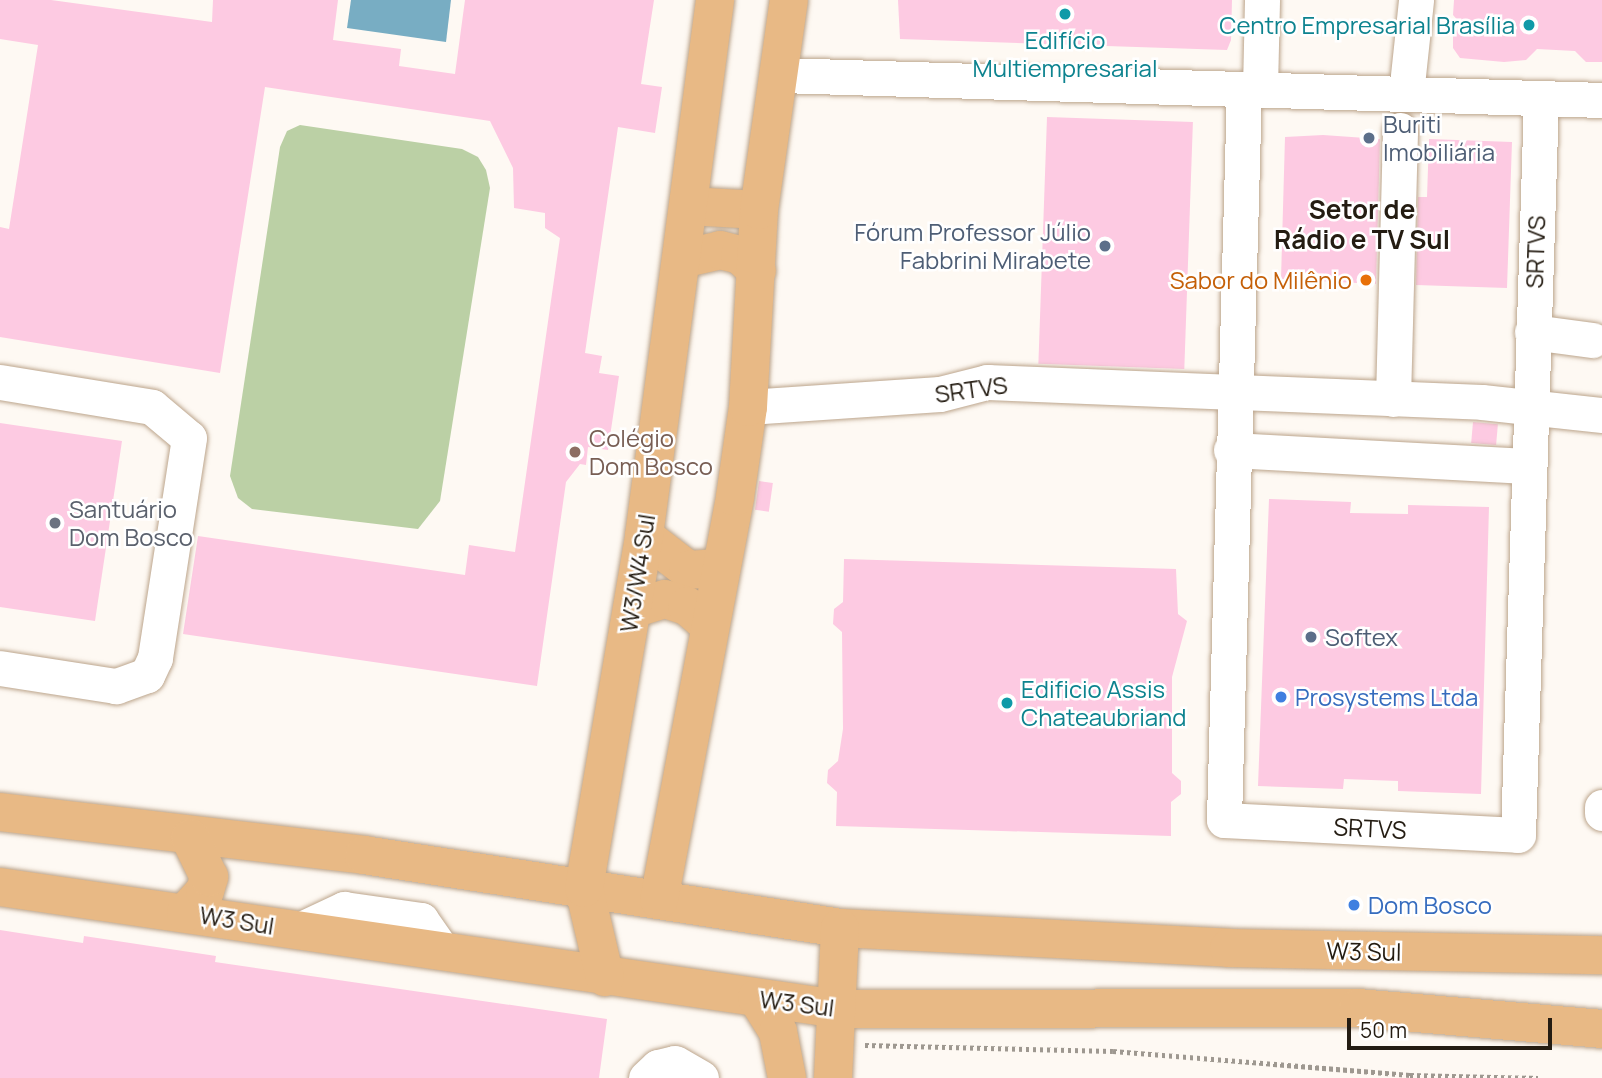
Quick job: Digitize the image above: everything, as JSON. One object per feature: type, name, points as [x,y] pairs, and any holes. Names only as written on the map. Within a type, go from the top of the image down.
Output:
[{"type":"main road","name":"W3/W4 Sul","points":[[604,977],[584,888],[644,536],[715,0]]},
{"type":"main road","points":[[659,900],[748,407],[759,210],[789,0]]},
{"type":"main road","points":[[688,206],[759,210]]},
{"type":"main road","points":[[682,259],[720,250],[740,255],[757,271]]},
{"type":"main road","points":[[644,536],[688,570],[718,568]]},
{"type":"main road","points":[[632,609],[666,599],[687,606],[708,624]]},
{"type":"main road","name":"W3 Sul","points":[[0,812],[190,838],[364,855],[840,928],[1229,948],[1602,955]]},
{"type":"main road","points":[[186,912],[209,877],[190,838]]},
{"type":"main road","name":"W3 Sul","points":[[0,887],[186,912],[757,998],[836,1044],[1122,1012],[1358,1008],[1602,1029]]},
{"type":"main road","points":[[836,1044],[840,928]]},
{"type":"main road","points":[[1122,1012],[1218,990],[1234,968],[1229,948]]},
{"type":"main road","points":[[757,998],[778,1032],[786,1078]]},
{"type":"lane","name":"SRTVS","points":[[1262,0],[1252,89],[1231,450],[1224,820],[1518,835],[1541,98]]},
{"type":"lane","points":[[1406,94],[1416,0]]},
{"type":"lane","points":[[780,75],[1602,100]]},
{"type":"lane","points":[[1393,398],[1400,130]]},
{"type":"lane","points":[[1532,332],[1592,340]]},
{"type":"lane","name":"SRTVS","points":[[748,407],[940,394],[987,382],[1393,398],[1530,406],[1602,415]]},
{"type":"lane","points":[[0,383],[152,407],[189,438],[147,675],[116,685],[0,668]]},
{"type":"lane","points":[[1231,450],[1528,466]]},
{"type":"lane","points":[[1602,807],[1602,813]]},
{"type":"lane","points":[[646,1078],[658,1067],[675,1063],[701,1078]]},
{"type":"path","points":[[836,1044],[1113,1051],[1410,1074],[1538,1078]]},
{"type":"green space","points":[[300,125],[462,149],[478,157],[486,170],[490,188],[440,501],[418,529],[252,509],[238,498],[230,476],[280,147],[287,131]]},
{"type":"water","points":[[351,0],[451,0],[446,42],[347,28]]},
{"type":"building","points":[[0,0],[51,0],[212,22],[213,0],[338,0],[333,40],[401,49],[399,66],[455,74],[465,0],[654,0],[641,84],[662,87],[655,133],[618,127],[585,353],[602,356],[599,373],[619,376],[608,450],[588,447],[586,465],[580,464],[566,482],[537,686],[183,634],[198,536],[465,575],[469,545],[515,552],[560,238],[545,228],[545,213],[514,208],[513,168],[490,121],[265,87],[220,373],[0,337],[0,227],[9,229],[38,45],[0,39]]},
{"type":"building","name":"Edifício Multiempresarial","points":[[898,0],[1232,0],[1231,40],[1227,50],[900,39]]},
{"type":"building","name":"Centro Empresarial Brasília","points":[[1454,0],[1602,0],[1602,62],[1586,62],[1575,51],[1537,49],[1526,60],[1504,62],[1460,58],[1453,48],[1453,34],[1462,25],[1453,15]]},
{"type":"building","name":"Fórum Professor Júlio Fabbrini Mirabete","points":[[1047,117],[1193,122],[1184,369],[1038,364]]},
{"type":"building","points":[[1323,135],[1380,139],[1376,284],[1281,279],[1285,137]]},
{"type":"building","points":[[1429,139],[1512,142],[1507,288],[1416,285],[1418,197],[1427,197]]},
{"type":"building","points":[[1473,422],[1498,424],[1496,445],[1471,443]]},
{"type":"building","name":"Santuário Dom Bosco","points":[[0,423],[122,441],[95,621],[0,607]]},
{"type":"building","points":[[759,481],[773,483],[769,512],[755,510]]},
{"type":"building","points":[[1269,499],[1351,502],[1350,513],[1408,514],[1408,505],[1489,507],[1481,794],[1398,791],[1398,781],[1344,779],[1343,789],[1258,786]]},
{"type":"building","name":"Edificio Assis Chateaubriand","points":[[844,559],[1176,569],[1178,614],[1187,621],[1172,677],[1172,773],[1181,781],[1181,794],[1171,802],[1171,836],[836,826],[837,792],[827,783],[828,770],[838,761],[843,729],[842,632],[833,624],[834,609],[843,602]]},
{"type":"building","points":[[0,930],[83,943],[84,936],[216,956],[215,962],[607,1019],[599,1078],[0,1078]]},
{"type":"place","name":"Edifício Multiempresarial","points":[[1065,14]]},
{"type":"place","name":"Centro Empresarial Brasília","points":[[1529,25]]},
{"type":"place","name":"Buriti Imobiliária","points":[[1369,138]]},
{"type":"place","name":"Fórum Professor Júlio Fabbrini Mirabete","points":[[1105,246]]},
{"type":"place","name":"Sabor do Milênio","points":[[1366,280]]},
{"type":"place","name":"Colégio Dom Bosco","points":[[575,452]]},
{"type":"place","name":"Santuário Dom Bosco","points":[[55,523]]},
{"type":"place","name":"Softex","points":[[1311,637]]},
{"type":"place","name":"Prosystems Ltda","points":[[1281,697]]},
{"type":"place","name":"Edificio Assis Chateaubriand","points":[[1007,703]]},
{"type":"place","name":"Dom Bosco","points":[[1354,905]]},
{"type":"district","name":"Setor de Rádio e TV Sul","points":[[1362,225]]}]
